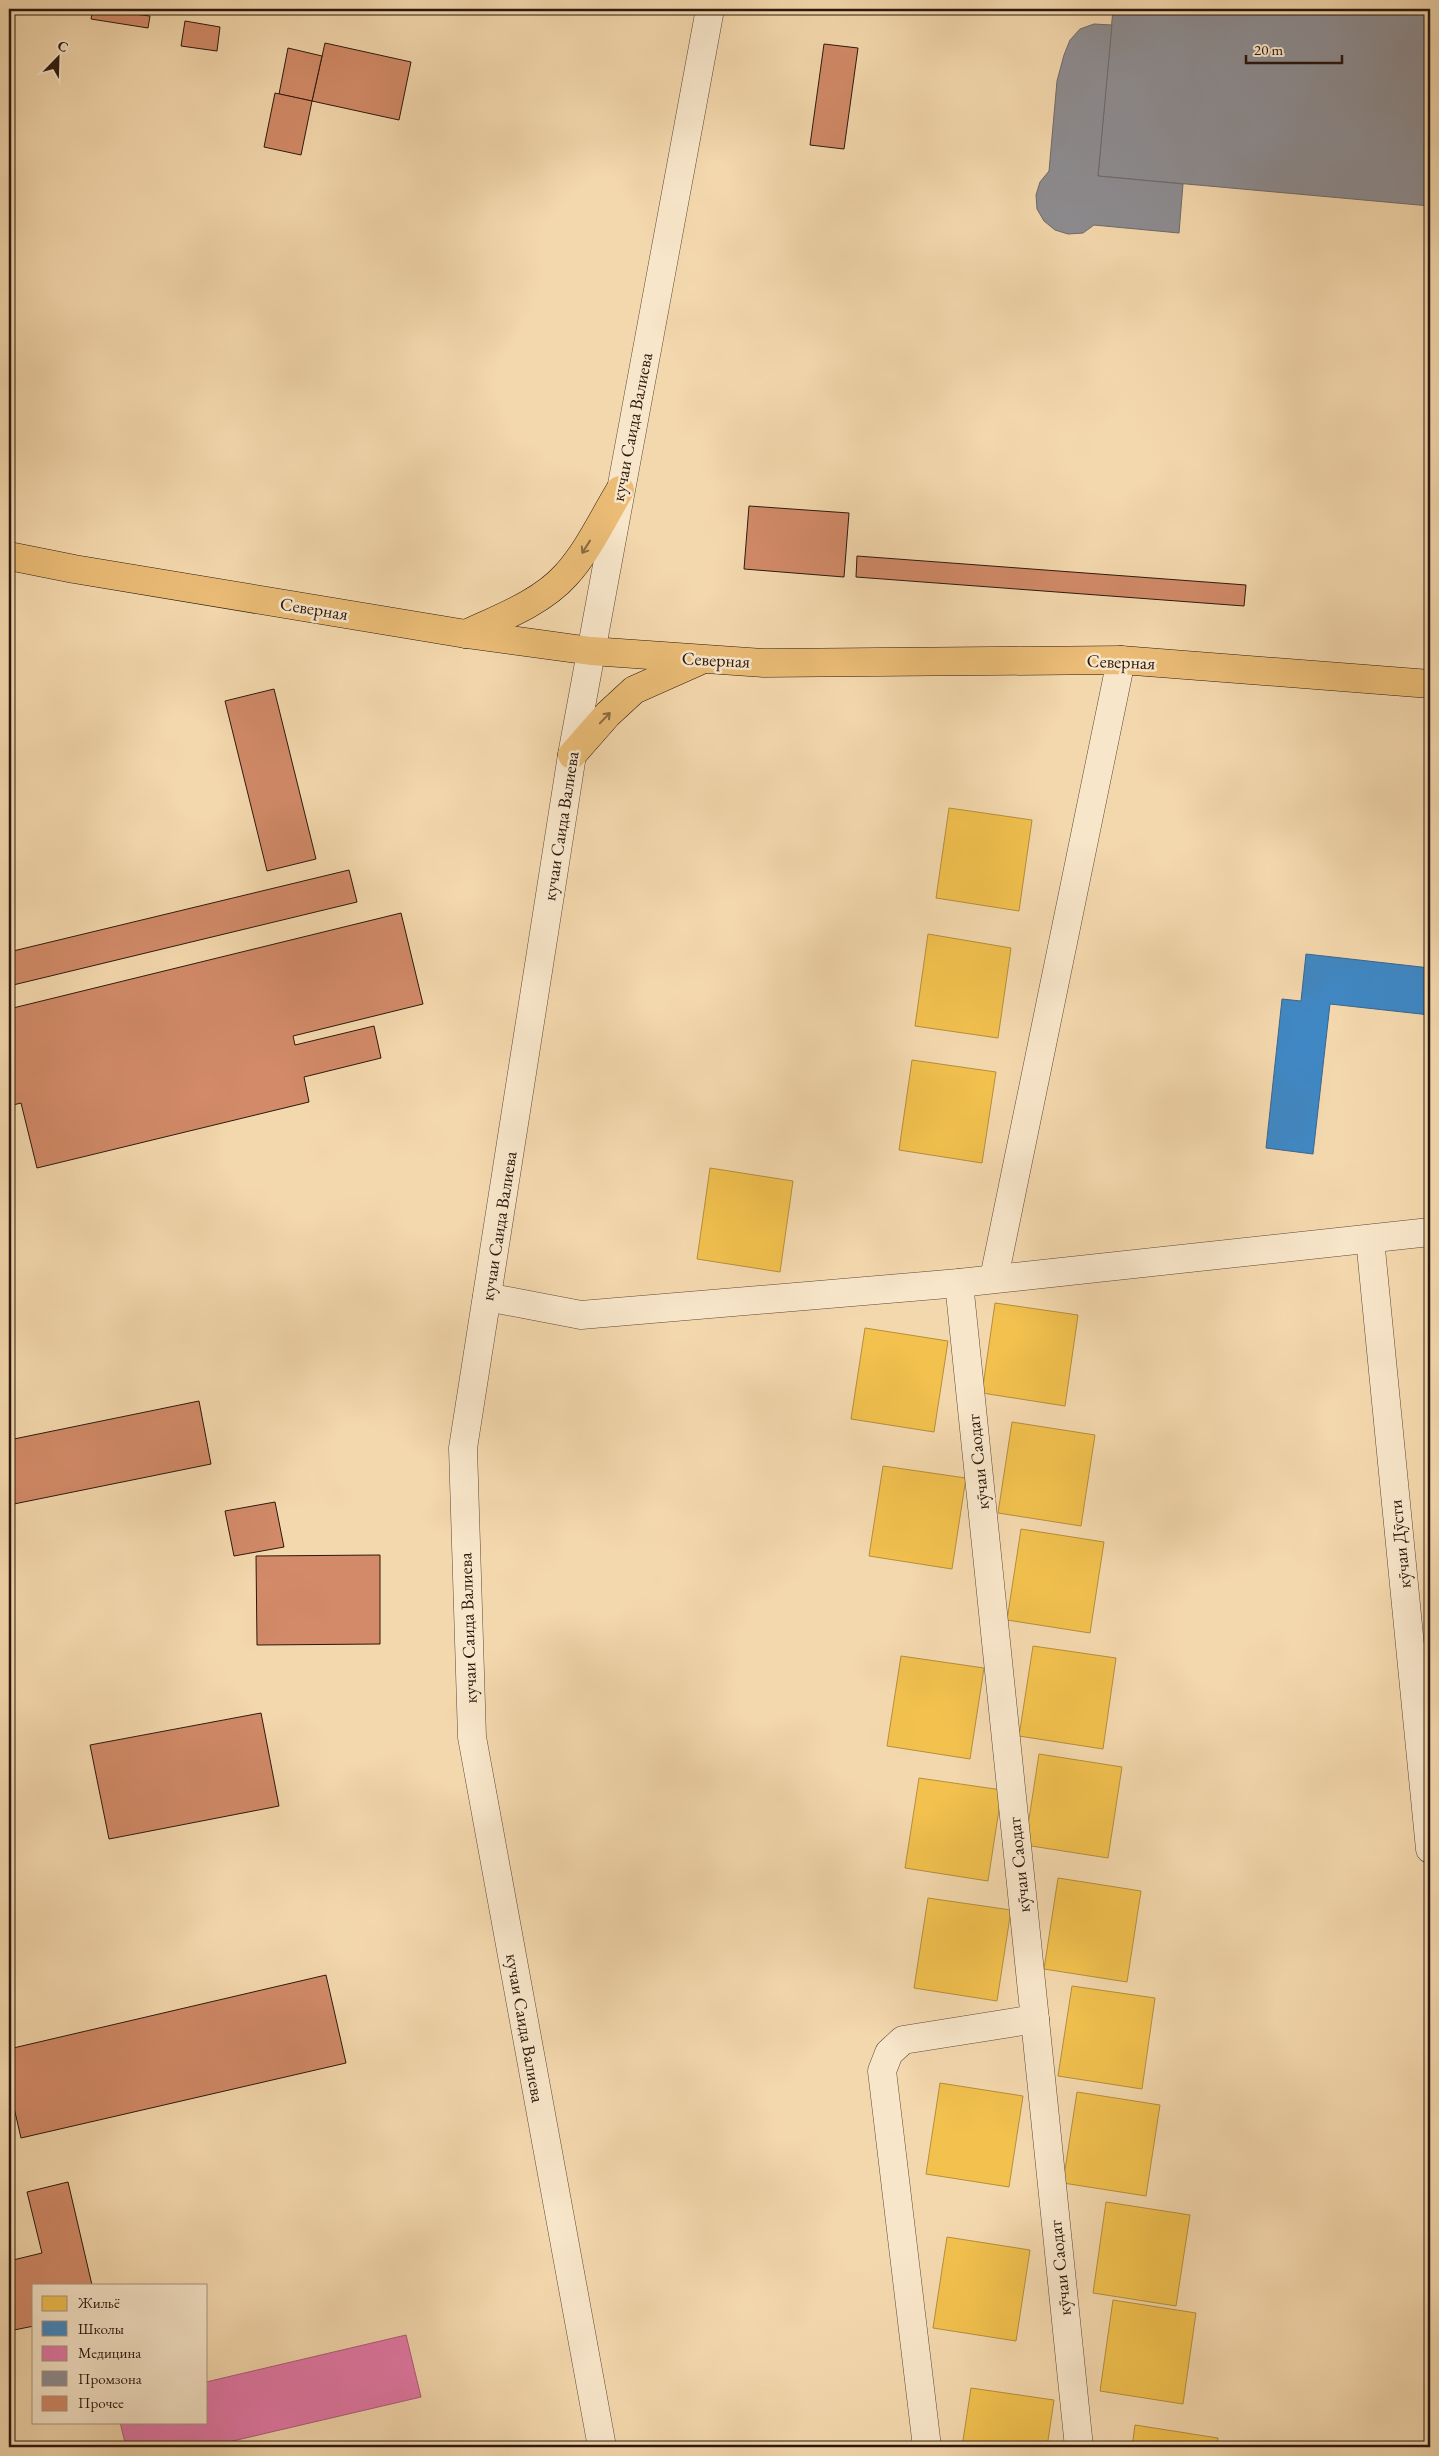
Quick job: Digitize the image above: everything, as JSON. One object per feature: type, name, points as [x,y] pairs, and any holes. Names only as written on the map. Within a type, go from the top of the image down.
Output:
[{"type":"main road","points":[[466,634],[522,607],[551,589],[566,575],[584,550],[620,490]]},
{"type":"main road","name":"Северная","points":[[9,556],[74,569],[466,634],[591,651],[702,660],[774,663],[1121,660],[1430,684]]},
{"type":"main road","points":[[572,755],[602,721],[634,690],[702,660]]},
{"type":"street","name":"кучаи Саида Валиева","points":[[602,2447],[472,1737],[463,1448],[572,755],[620,490],[675,207],[710,9]]},
{"type":"street","points":[[994,1278],[1121,660]]},
{"type":"street","points":[[487,1297],[581,1315],[959,1283],[1430,1232]]},
{"type":"street","name":"кӯчаи Дӯсти","points":[[1370,1239],[1430,1849]]},
{"type":"street","name":"кӯчаи Саодат","points":[[959,1283],[1079,2447]]},
{"type":"street","points":[[927,2447],[882,2071],[889,2053],[903,2040],[1034,2019]]},
{"type":"building: Жильё","points":[[949,808],[1032,820],[1019,911],[936,898]]},
{"type":"building: Жильё","points":[[928,934],[1011,948],[998,1038],[915,1026]]},
{"type":"building: Жильё","points":[[912,1060],[996,1072],[982,1163],[899,1150]]},
{"type":"building: Жильё","points":[[710,1168],[793,1181],[780,1272],[697,1259]]},
{"type":"building: Жильё","points":[[995,1303],[1078,1315],[1065,1406],[982,1393]]},
{"type":"building: Жильё","points":[[865,1328],[948,1341],[934,1432],[851,1419]]},
{"type":"building: Жильё","points":[[1012,1422],[1095,1435],[1081,1526],[998,1513]]},
{"type":"building: Жильё","points":[[883,1466],[966,1478],[952,1569],[869,1556]]},
{"type":"building: Жильё","points":[[1021,1529],[1104,1542],[1090,1633],[1007,1620]]},
{"type":"building: Жильё","points":[[1033,1646],[1116,1658],[1103,1749],[1019,1736]]},
{"type":"building: Жильё","points":[[901,1656],[984,1668],[970,1759],[887,1746]]},
{"type":"building: Жильё","points":[[1039,1754],[1122,1767],[1108,1858],[1025,1845]]},
{"type":"building: Жильё","points":[[919,1778],[1002,1790],[988,1881],[905,1868]]},
{"type":"building: Жильё","points":[[1058,1878],[1141,1891],[1127,1982],[1044,1969]]},
{"type":"building: Жильё","points":[[928,1898],[1011,1910],[997,2001],[914,1988]]},
{"type":"building: Жильё","points":[[1072,1986],[1155,1998],[1142,2089],[1058,2076]]},
{"type":"building: Жильё","points":[[940,2083],[1023,2096],[1009,2187],[926,2174]]},
{"type":"building: Жильё","points":[[1077,2092],[1160,2105],[1146,2196],[1063,2183]]},
{"type":"building: Жильё","points":[[1106,2202],[1190,2215],[1176,2306],[1093,2293]]},
{"type":"building: Жильё","points":[[947,2237],[1030,2250],[1016,2341],[933,2328]]},
{"type":"building: Жильё","points":[[1113,2300],[1196,2313],[1183,2404],[1100,2391]]},
{"type":"building: Жильё","points":[[971,2388],[1054,2400],[1047,2447],[962,2447]]},
{"type":"building: Жильё","points":[[1135,2425],[1218,2438],[1217,2447],[1132,2447]]},
{"type":"building: Школы","points":[[1306,954],[1430,968],[1430,1015],[1330,1004],[1313,1154],[1266,1148],[1282,999],[1301,1001]]},
{"type":"building: Медицина","points":[[406,2335],[421,2397],[207,2447],[126,2447],[120,2424],[208,2424],[208,2382]]},
{"type":"building: Промзона","points":[[1113,9],[1430,9],[1430,206],[1098,176]]},
{"type":"building: Промзона","points":[[1094,24],[1112,25],[1098,176],[1183,184],[1179,233],[1094,225],[1083,233],[1068,234],[1055,230],[1044,221],[1037,209],[1036,195],[1040,182],[1049,171],[1057,81],[1064,55],[1070,40],[1080,29]]},
{"type":"building: Прочее","points":[[93,9],[150,16],[148,28],[91,19]]},
{"type":"building: Прочее","points":[[185,21],[220,27],[217,51],[181,46]]},
{"type":"building: Прочее","points":[[325,43],[411,62],[399,120],[312,101]]},
{"type":"building: Прочее","points":[[824,44],[858,48],[844,149],[810,145]]},
{"type":"building: Прочее","points":[[288,48],[322,56],[312,101],[279,94]]},
{"type":"building: Прочее","points":[[275,93],[312,101],[301,155],[264,147]]},
{"type":"building: Прочее","points":[[749,506],[849,513],[844,577],[744,569]]},
{"type":"building: Прочее","points":[[857,556],[1246,585],[1244,606],[856,577]]},
{"type":"building: Прочее","points":[[274,689],[316,859],[267,871],[225,701]]},
{"type":"building: Прочее","points":[[349,870],[357,902],[9,986],[9,952]]},
{"type":"building: Прочее","points":[[401,913],[423,1004],[293,1036],[295,1045],[374,1026],[381,1058],[304,1077],[309,1102],[37,1168],[21,1103],[9,1106],[9,1009]]},
{"type":"building: Прочее","points":[[199,1401],[211,1464],[9,1505],[9,1440]]},
{"type":"building: Прочее","points":[[275,1502],[284,1547],[234,1556],[225,1511]]},
{"type":"building: Прочее","points":[[380,1555],[380,1644],[257,1645],[256,1556]]},
{"type":"building: Прочее","points":[[261,1713],[279,1806],[109,1839],[90,1745]]},
{"type":"building: Прочее","points":[[326,1975],[346,2063],[21,2138],[9,2086],[9,2049]]},
{"type":"building: Прочее","points":[[68,2182],[92,2284],[32,2284],[32,2326],[9,2331],[9,2261],[42,2253],[27,2192]]}]
